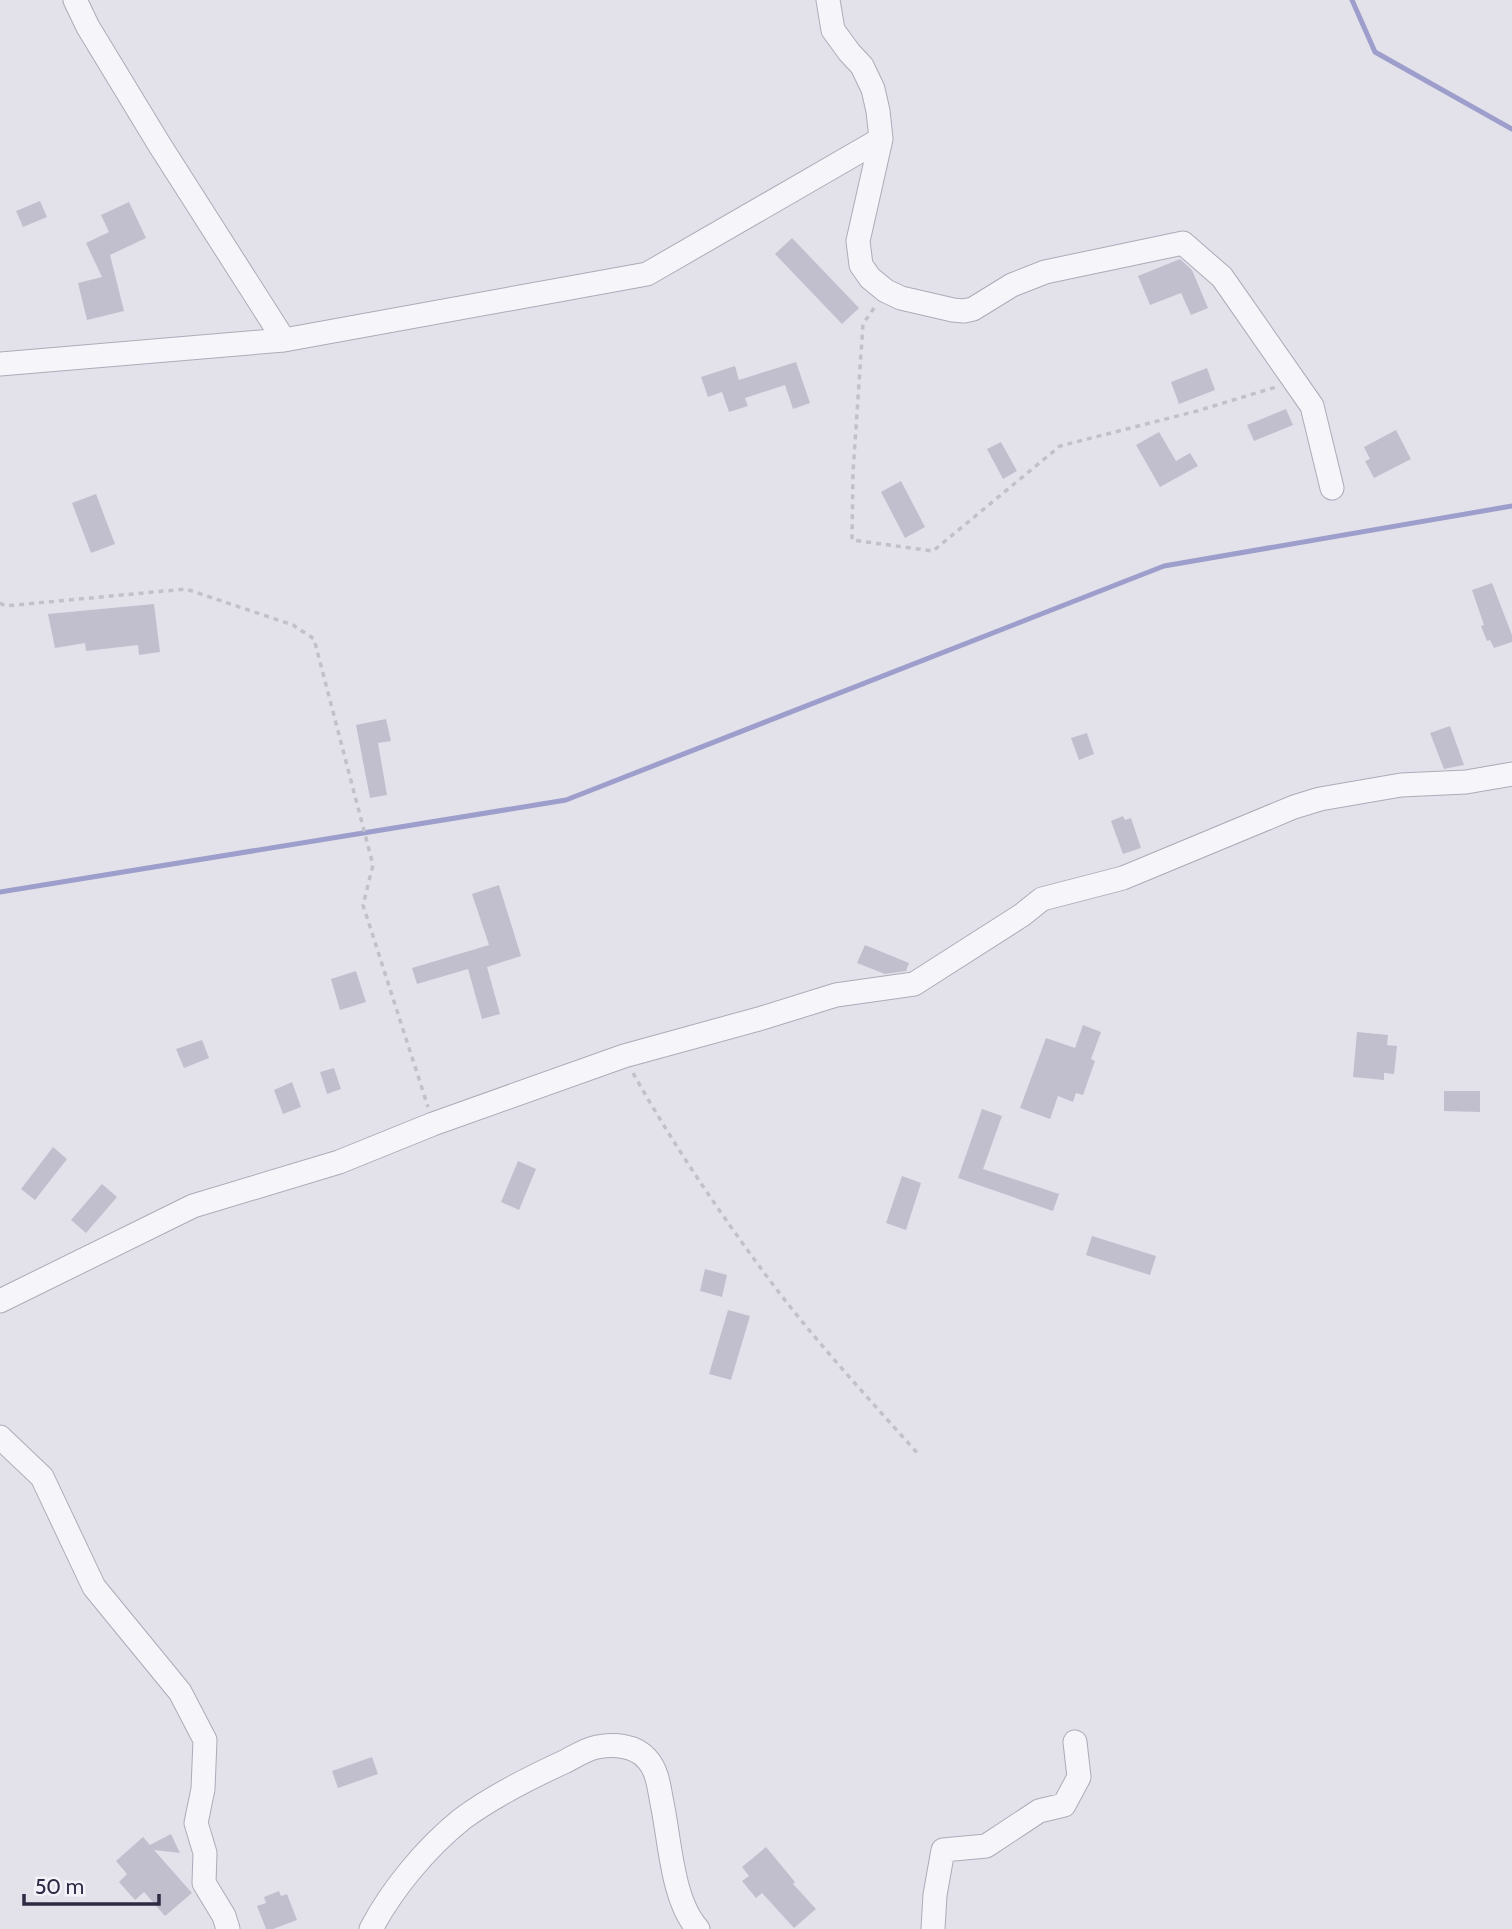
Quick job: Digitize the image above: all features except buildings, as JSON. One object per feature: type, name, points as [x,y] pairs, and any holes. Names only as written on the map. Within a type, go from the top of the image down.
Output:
[{"type":"street","points":[[75,0],[88,27],[159,144],[284,340]]},
{"type":"street","points":[[828,0],[833,30],[862,66],[873,89],[878,111],[881,139],[858,241],[861,265],[870,278],[886,291],[901,298],[964,311],[973,309],[1012,285],[1045,272],[1183,243],[1222,277],[1312,406],[1332,488]]},
{"type":"street","points":[[0,363],[284,340],[647,274],[881,139]]},
{"type":"street","points":[[0,1301],[193,1206],[339,1163],[433,1124],[624,1056],[836,995],[914,984],[1022,915],[1042,899],[1123,878],[1311,802],[1401,785],[1465,782],[1512,774]]},
{"type":"street","points":[[0,1437],[42,1477],[94,1587],[180,1692],[205,1740],[203,1789],[196,1823],[205,1853],[204,1883],[224,1916],[228,1929]]},
{"type":"street","points":[[933,1929],[935,1895],[943,1850],[986,1846],[1039,1811],[1064,1805],[1079,1777],[1075,1742]]},
{"type":"street","points":[[371,1929],[387,1899],[417,1863],[462,1820],[522,1782],[594,1747],[620,1744],[646,1757],[657,1777],[683,1902],[698,1929]]},
{"type":"path","points":[[886,291],[863,324],[853,472],[852,540],[933,551],[1060,446],[1197,411],[1295,381]]},
{"type":"path","points":[[0,603],[5,606],[186,589],[293,625],[314,639],[373,865],[363,905],[433,1124]]},
{"type":"path","points":[[624,1056],[668,1135],[771,1282],[835,1361],[920,1456]]},
{"type":"waterway","points":[[1352,0],[1375,52],[1512,129]]},
{"type":"waterway","points":[[0,892],[566,800],[1164,566],[1512,506]]}]
